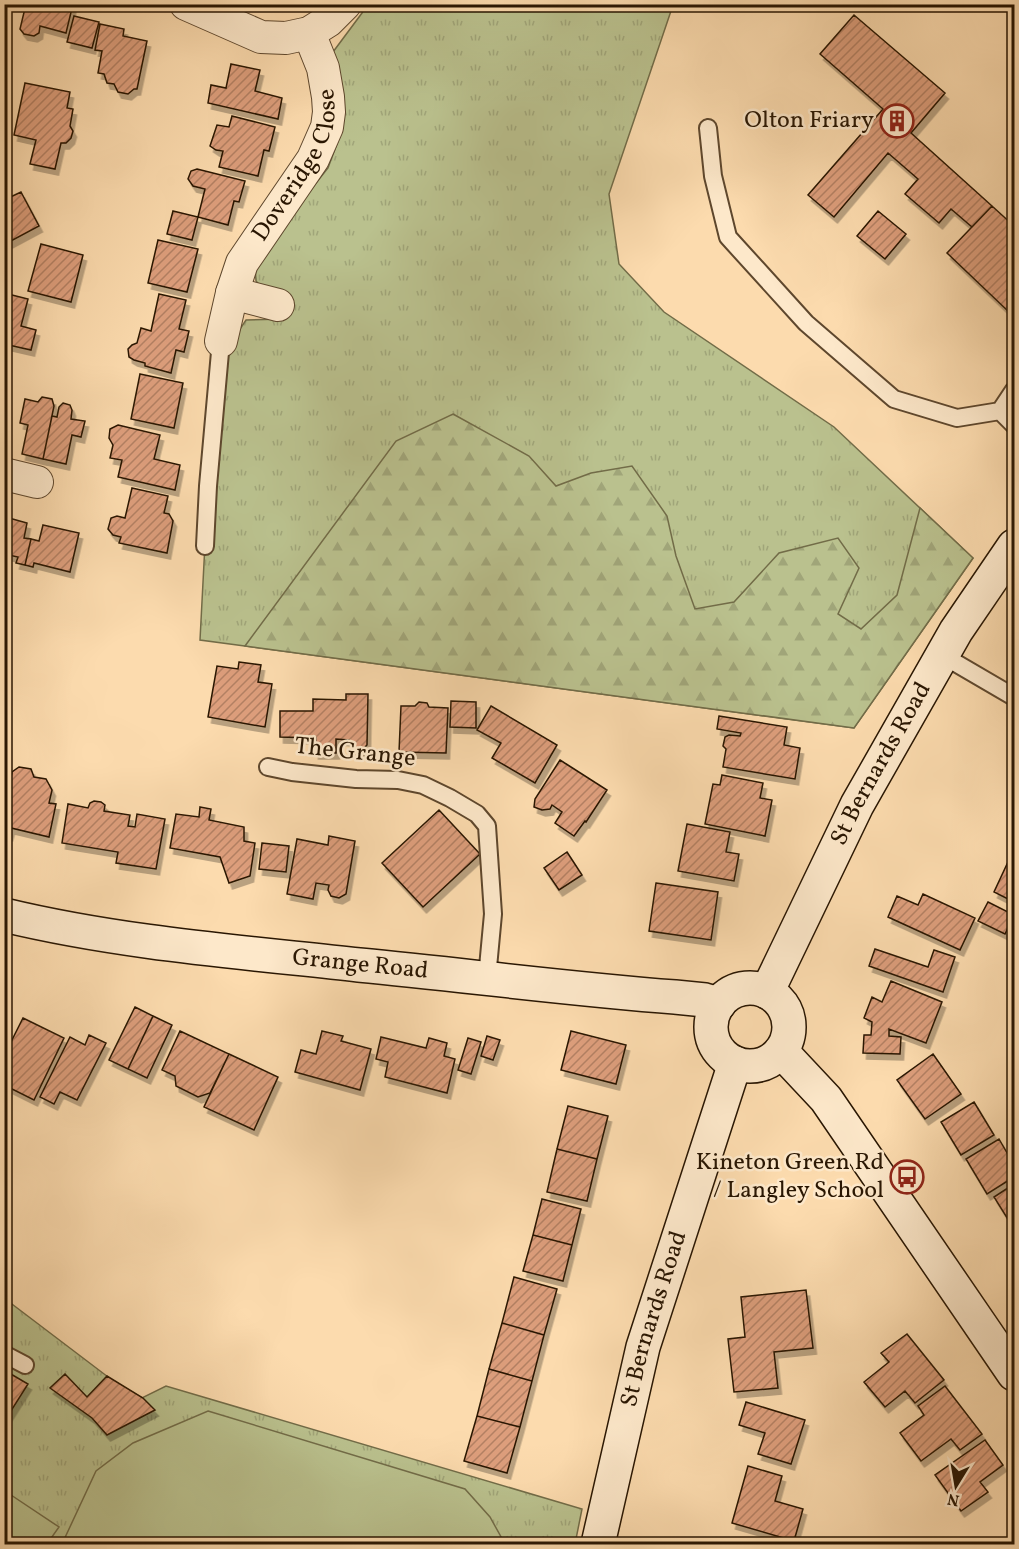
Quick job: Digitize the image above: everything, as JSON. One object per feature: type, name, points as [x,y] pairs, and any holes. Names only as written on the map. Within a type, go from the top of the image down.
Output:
[{"type":"street","points":[[186,4],[261,37],[286,38],[309,33],[328,21],[344,8],[345,4]]},
{"type":"street","name":"Doveridge Close","points":[[221,341],[232,293],[242,263],[313,159],[327,128],[328,96],[323,68],[309,33]]},
{"type":"street","points":[[232,293],[278,305]]},
{"type":"street","points":[[4,474],[37,482]]},
{"type":"street","name":"St Bernards Road","points":[[767,992],[857,805],[956,631],[1014,546]]},
{"type":"street","name":"Grange Road","points":[[4,915],[124,938],[220,950],[705,1000],[718,1004]]},
{"type":"street","points":[[748,988],[767,992],[778,1000],[786,1011],[789,1023],[788,1036],[781,1051],[761,1065],[747,1066],[735,1063],[724,1056],[712,1035],[713,1017],[718,1004],[735,991],[748,988]]},
{"type":"street","points":[[781,1051],[826,1100],[1014,1374]]},
{"type":"street","name":"St Bernards Road","points":[[598,1545],[643,1347],[735,1063]]},
{"type":"lane","points":[[708,128],[713,176],[728,237],[807,323],[894,399],[957,418],[1000,411],[1014,390]]},
{"type":"lane","points":[[205,546],[221,341]]},
{"type":"lane","points":[[1000,411],[1014,424]]},
{"type":"lane","points":[[942,655],[1014,697]]},
{"type":"lane","name":"The Grange","points":[[268,767],[292,772],[423,784],[477,814],[488,826],[493,914],[488,978]]},
{"type":"lane","points":[[4,1354],[25,1365]]},
{"type":"green space","points":[[366,5],[673,5],[609,194],[619,264],[664,312],[834,427],[973,558],[854,728],[200,640],[208,486],[221,341],[235,345],[240,329],[246,320],[283,319],[256,281],[255,266],[264,249],[328,168],[338,141],[343,108],[333,52]]},
{"type":"green space","points":[[453,414],[529,456],[556,486],[591,473],[632,466],[667,516],[676,556],[695,609],[734,602],[779,553],[838,538],[859,568],[838,614],[861,629],[897,595],[920,508],[973,558],[854,728],[245,646],[396,441]]},
{"type":"green space","points":[[4,1298],[112,1380],[142,1398],[166,1386],[582,1509],[575,1544],[5,1544]]},
{"type":"green space","points":[[208,1411],[465,1489],[490,1517],[505,1544],[62,1544],[96,1471],[133,1443]]},
{"type":"green space","points":[[5,1491],[59,1527],[47,1544],[5,1544]]},
{"type":"building","points":[[26,4],[73,4],[66,33],[40,26],[39,33],[34,36],[24,34],[20,29]]},
{"type":"building","name":"Olton Friary","points":[[854,15],[945,93],[911,133],[992,206],[972,227],[951,209],[939,223],[905,194],[918,179],[888,153],[834,217],[808,195],[883,109],[820,54]]},
{"type":"building","points":[[74,16],[99,22],[92,48],[67,42]]},
{"type":"building","points":[[100,24],[124,29],[123,36],[147,41],[137,89],[128,94],[118,92],[114,84],[107,83],[104,74],[98,73],[102,51],[95,50]]},
{"type":"building","points":[[231,64],[260,70],[255,91],[282,98],[278,119],[208,103],[211,85],[226,88]]},
{"type":"building","points":[[25,83],[70,92],[67,108],[73,109],[70,126],[73,131],[66,143],[61,143],[55,169],[30,164],[36,140],[14,135]]},
{"type":"building","points":[[232,116],[275,127],[269,151],[264,150],[258,176],[219,167],[223,151],[210,146],[217,125],[229,127]]},
{"type":"building","points":[[197,169],[245,181],[239,202],[234,201],[228,225],[198,217],[205,189],[193,186],[188,179],[191,171]]},
{"type":"building","points":[[21,192],[39,226],[9,242],[4,233],[4,200]]},
{"type":"building","points":[[992,206],[1014,226],[1014,308],[1010,313],[947,253]]},
{"type":"building","points":[[173,211],[198,217],[192,240],[167,234]]},
{"type":"building","points":[[878,211],[906,234],[885,259],[857,236]]},
{"type":"building","points":[[158,240],[198,249],[187,292],[148,283]]},
{"type":"building","points":[[41,244],[83,255],[71,302],[28,291]]},
{"type":"building","points":[[4,293],[28,299],[21,326],[36,330],[31,350],[4,344]]},
{"type":"building","points":[[159,294],[186,300],[179,329],[189,331],[184,352],[176,350],[171,373],[145,366],[145,363],[129,357],[128,349],[137,343],[141,328],[151,331]]},
{"type":"building","points":[[140,374],[183,383],[174,428],[131,419]]},
{"type":"building","points":[[42,397],[52,399],[54,406],[43,459],[22,454],[28,425],[20,423],[25,399],[38,402]]},
{"type":"building","points":[[63,403],[70,405],[71,419],[85,421],[81,437],[72,435],[66,464],[43,459],[52,416],[57,417],[59,407]]},
{"type":"building","points":[[118,425],[160,435],[154,459],[180,465],[175,490],[118,477],[122,460],[110,458],[113,445],[109,438],[110,429]]},
{"type":"building","points":[[132,488],[168,496],[164,513],[169,514],[173,521],[167,553],[119,543],[121,537],[113,535],[108,529],[111,518],[117,516],[125,518]]},
{"type":"building","points":[[4,517],[9,518],[4,538]]},
{"type":"building","points":[[9,518],[27,523],[24,538],[31,539],[25,565],[16,563],[18,557],[4,554],[4,538]]},
{"type":"building","points":[[43,525],[79,533],[70,572],[34,563],[33,567],[25,565],[31,539],[39,541]]},
{"type":"building","points":[[239,662],[261,665],[258,682],[272,684],[265,727],[208,717],[217,666],[238,669]]},
{"type":"building","points":[[346,694],[368,694],[367,745],[361,751],[354,749],[349,744],[349,740],[336,739],[336,753],[315,753],[316,738],[280,737],[280,711],[313,711],[313,699],[346,700]]},
{"type":"building","points":[[451,701],[476,702],[476,728],[450,727]]},
{"type":"building","points":[[419,702],[427,703],[429,707],[448,708],[446,753],[399,752],[401,706],[415,706]]},
{"type":"building","points":[[491,706],[557,745],[535,783],[492,758],[501,743],[477,730]]},
{"type":"building","points":[[719,716],[787,727],[784,745],[800,748],[795,779],[723,767],[725,737],[740,736],[741,733],[717,729]]},
{"type":"building","points":[[560,760],[607,790],[574,836],[555,823],[562,812],[552,805],[550,809],[542,810],[534,807],[535,799]]},
{"type":"building","points":[[19,767],[31,769],[34,777],[46,779],[52,790],[49,803],[56,804],[49,837],[11,828],[9,835],[4,834],[4,781],[10,782],[12,772]]},
{"type":"building","points":[[722,775],[763,783],[760,798],[772,800],[765,836],[705,824],[713,784],[720,785]]},
{"type":"building","points":[[94,801],[105,805],[104,811],[130,815],[128,826],[135,827],[137,814],[165,819],[156,869],[116,863],[118,852],[62,843],[68,804],[88,808]]},
{"type":"building","points":[[200,807],[211,809],[209,820],[244,827],[244,841],[255,843],[250,876],[229,883],[220,857],[170,848],[176,814],[199,817]]},
{"type":"building","points":[[439,810],[480,854],[423,907],[382,863]]},
{"type":"building","points":[[687,824],[730,832],[726,852],[739,854],[734,881],[678,871]]},
{"type":"building","points":[[329,836],[355,841],[346,894],[339,898],[331,896],[328,890],[329,885],[316,883],[313,899],[287,894],[297,839],[328,845]]},
{"type":"building","points":[[262,843],[289,846],[286,872],[259,869]]},
{"type":"building","points":[[1014,849],[1014,902],[994,892]]},
{"type":"building","points":[[567,852],[582,875],[559,890],[544,868]]},
{"type":"building","points":[[656,883],[718,892],[711,940],[649,931]]},
{"type":"building","points":[[923,894],[975,918],[960,950],[888,917],[897,896],[918,905]]},
{"type":"building","points":[[988,902],[1014,915],[1005,934],[978,921]]},
{"type":"building","points":[[875,949],[928,967],[934,950],[955,957],[943,992],[869,966]]},
{"type":"building","points":[[891,981],[942,1002],[926,1043],[889,1029],[889,1036],[901,1037],[900,1054],[863,1053],[864,1035],[871,1035],[872,1022],[864,1018],[872,997],[882,1002]]},
{"type":"building","points":[[135,1007],[153,1016],[128,1069],[109,1060]]},
{"type":"building","points":[[153,1016],[172,1025],[147,1078],[128,1069]]},
{"type":"building","points":[[23,1018],[64,1038],[34,1100],[4,1085],[4,1056]]},
{"type":"building","points":[[180,1031],[229,1054],[210,1093],[198,1097],[176,1086],[175,1076],[162,1070]]},
{"type":"building","points":[[322,1031],[343,1036],[341,1041],[371,1049],[360,1090],[295,1072],[301,1050],[316,1054]]},
{"type":"building","points":[[571,1031],[626,1045],[616,1084],[561,1070]]},
{"type":"building","points":[[89,1035],[106,1043],[77,1100],[60,1092],[54,1104],[40,1097],[70,1037],[85,1045]]},
{"type":"building","points":[[487,1036],[500,1040],[493,1060],[481,1056]]},
{"type":"building","points":[[381,1037],[426,1048],[429,1038],[447,1043],[444,1056],[455,1059],[447,1093],[385,1077],[388,1062],[376,1059]]},
{"type":"building","points":[[468,1038],[481,1042],[471,1074],[458,1070]]},
{"type":"building","points":[[229,1054],[278,1077],[254,1130],[204,1107]]},
{"type":"building","points":[[933,1054],[961,1094],[925,1119],[897,1080]]},
{"type":"building","points":[[974,1102],[994,1135],[961,1155],[941,1122]]},
{"type":"building","points":[[568,1106],[608,1116],[597,1159],[557,1149]]},
{"type":"building","points":[[999,1139],[1014,1165],[1014,1177],[987,1194],[966,1159]]},
{"type":"building","points":[[557,1149],[597,1159],[587,1201],[547,1192]]},
{"type":"building","points":[[1014,1184],[1014,1229],[994,1197]]},
{"type":"building","points":[[542,1199],[581,1209],[572,1245],[533,1235]]},
{"type":"building","points":[[533,1235],[572,1245],[563,1281],[523,1271]]},
{"type":"building","points":[[514,1277],[557,1289],[544,1335],[502,1323]]},
{"type":"building","points":[[806,1290],[813,1348],[774,1352],[778,1388],[734,1392],[728,1339],[745,1337],[741,1297]]},
{"type":"building","points":[[502,1323],[544,1335],[532,1381],[489,1369]]},
{"type":"building","points":[[907,1334],[944,1380],[915,1403],[905,1391],[885,1407],[864,1382],[889,1362],[881,1353]]},
{"type":"building","points":[[489,1369],[532,1381],[520,1427],[477,1416]]},
{"type":"building","points":[[4,1370],[28,1384],[4,1422]]},
{"type":"building","points":[[65,1374],[87,1397],[107,1376],[143,1398],[155,1410],[107,1435],[92,1418],[50,1388]]},
{"type":"building","points":[[945,1386],[982,1434],[960,1450],[951,1439],[921,1461],[900,1433],[924,1415],[918,1406]]},
{"type":"building","points":[[746,1402],[805,1420],[791,1464],[758,1454],[765,1433],[739,1425]]},
{"type":"building","points":[[477,1416],[520,1427],[507,1473],[464,1461]]},
{"type":"building","points":[[985,1440],[1003,1465],[980,1482],[988,1492],[961,1511],[935,1475]]},
{"type":"building","points":[[748,1466],[782,1476],[775,1501],[803,1509],[794,1541],[732,1523]]},
{"type":"building","points":[[728,1539],[749,1544],[727,1544]]},
{"type":"place","name":"Olton Friary","points":[[897,121]]},
{"type":"place","name":"Kineton Green Rd / Langley School","points":[[907,1177]]}]
